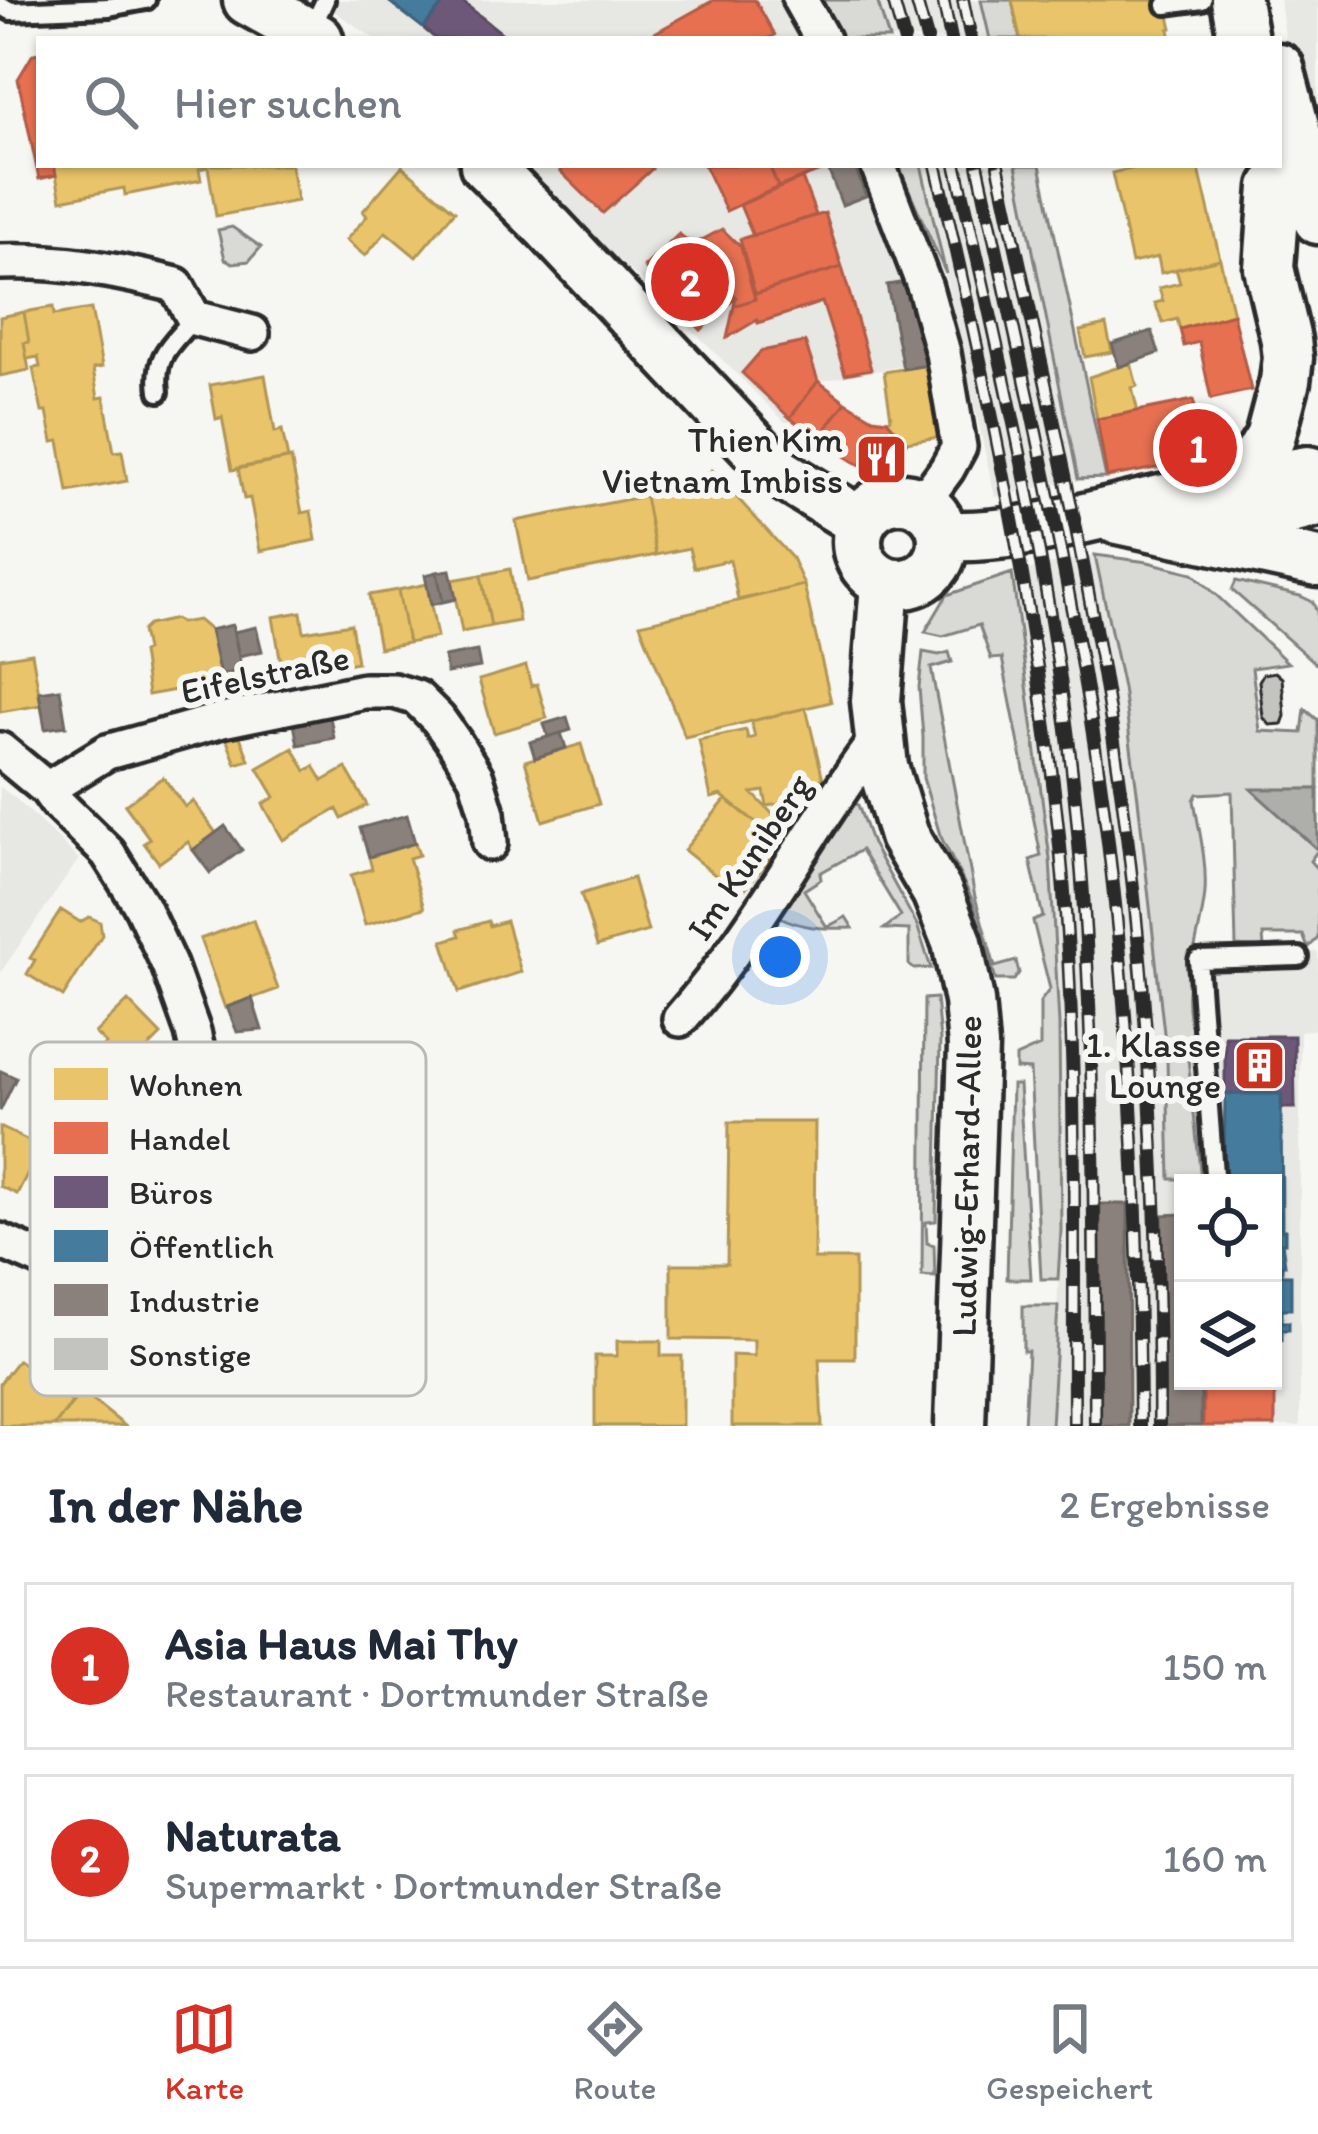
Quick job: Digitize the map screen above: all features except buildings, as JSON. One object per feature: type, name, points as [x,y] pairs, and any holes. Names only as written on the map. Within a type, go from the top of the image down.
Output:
[{"type":"main road","points":[[248,0],[317,24]]},
{"type":"main road","points":[[1236,0],[1243,36]]},
{"type":"main road","points":[[1267,0],[1273,36]]},
{"type":"main road","points":[[1282,99],[1288,249],[1318,355]]},
{"type":"main road","points":[[1288,160],[1318,219]]},
{"type":"main road","points":[[1217,489],[1251,465],[1270,438],[1285,381],[1286,340],[1269,268],[1288,160]]},
{"type":"main road","points":[[488,168],[778,472],[860,522]]},
{"type":"main road","points":[[933,519],[940,558],[927,575],[908,585],[885,583],[869,573],[859,558],[860,522],[880,502],[894,498],[908,498],[933,519],[977,537],[1307,471],[1318,474]]},
{"type":"main road","points":[[1091,517],[1282,511],[1318,502]]},
{"type":"main road","points":[[1091,517],[1318,562]]},
{"type":"main road","name":"Ludwig-Erhard-Allee","points":[[885,583],[876,701],[879,736],[904,836],[937,892],[957,942],[969,1001],[973,1046],[960,1426]]},
{"type":"street","points":[[800,0],[820,36]]},
{"type":"street","points":[[879,168],[925,288],[958,447],[933,519]]},
{"type":"street","points":[[0,262],[109,268],[176,285],[194,318],[252,333]]},
{"type":"street","name":"Eifelstraße","points":[[46,789],[107,752],[222,720],[364,691],[394,691],[417,698],[455,743],[476,777],[490,843]]},
{"type":"street","name":"Im Kuniberg","points":[[680,1019],[710,985],[879,736]]},
{"type":"street","points":[[0,750],[46,789],[107,853],[142,907],[169,965],[195,1042]]},
{"type":"street","points":[[0,1241],[30,1254]]},
{"type":"lane","points":[[0,5],[11,11],[109,7],[146,0]]},
{"type":"lane","points":[[1166,5],[1202,0]]},
{"type":"lane","points":[[159,392],[156,372],[163,354],[194,318]]},
{"type":"lane","points":[[1214,1174],[1198,960],[1299,957]]},
{"type":"shaded area","points":[[318,0],[819,0],[836,36],[371,36]]},
{"type":"shaded area","points":[[819,0],[877,0],[888,36],[836,36]]},
{"type":"shaded area","points":[[877,0],[981,0],[989,36],[888,36]]},
{"type":"shaded area","points":[[981,0],[1012,0],[1019,36],[989,36]]},
{"type":"shaded area","points":[[1280,0],[1318,0],[1318,155],[1290,74]]},
{"type":"shaded area","points":[[519,168],[887,168],[955,356],[821,381],[788,425]]},
{"type":"shaded area","points":[[899,168],[922,168],[946,274]]},
{"type":"shaded area","points":[[922,168],[1017,168],[1078,479],[995,497]]},
{"type":"shaded area","points":[[1017,168],[1041,168],[1106,478],[1078,479]]},
{"type":"shaded area","points":[[232,227],[261,247],[249,261],[225,259],[218,230]]},
{"type":"shaded area","points":[[1095,555],[1123,688],[1167,1060],[1174,1179],[1174,1390],[1282,1390],[1282,1174],[1201,1174],[1185,1039],[1196,1038],[1189,1011],[1193,956],[1318,952],[1318,1029],[1300,1031],[1300,1426],[1051,1426],[1061,1230],[1057,969],[1050,859],[1012,573]]},
{"type":"shaded area","points":[[1095,555],[1193,573],[1288,663],[1252,668],[1260,731],[1302,733],[1305,709],[1318,720],[1318,789],[1252,790],[1318,850],[1310,861],[1318,870],[1318,938],[1308,948],[1303,935],[1263,935],[1264,948],[1236,946],[1232,792],[1197,794],[1194,800],[1205,892],[1188,988],[1191,1024],[1198,1038],[1186,1040],[1200,1174],[1174,1174],[1174,1179],[1170,1179],[1167,1060],[1123,688]]},
{"type":"shaded area","points":[[1012,573],[1050,859],[1059,1024],[1058,1279],[1041,1279],[1030,1070],[1016,1069],[1016,1057],[1040,1046],[1040,1002],[1050,989],[1033,921],[1043,917],[1030,860],[1041,856],[1002,658],[991,659],[979,625],[943,636],[925,632],[947,595]]},
{"type":"shaded area","points":[[1236,581],[1313,602],[1317,665],[1232,590]]},
{"type":"shaded area","points":[[923,652],[949,652],[952,662],[931,668],[975,897],[995,967],[1016,961],[1019,973],[1014,980],[996,980],[972,899],[940,835],[923,778],[919,687]]},
{"type":"shaded area","points":[[0,787],[79,859],[0,973]]},
{"type":"shaded area","points":[[1251,789],[1318,789],[1318,850]]},
{"type":"shaded area","points":[[849,800],[858,805],[872,844],[917,925],[931,968],[909,965],[909,930],[884,929],[901,916],[861,850],[820,873],[821,879],[804,890],[827,927],[846,917],[853,928],[814,927],[778,916]]},
{"type":"shaded area","points":[[936,998],[940,1040],[936,1221],[926,1222],[927,1243],[934,1245],[935,1277],[922,1276],[924,999]]},
{"type":"shaded area","points":[[1012,1085],[1019,1085],[1031,1279],[1007,1279]]},
{"type":"shaded area","points":[[1023,1306],[1058,1306],[1051,1426],[1024,1426],[1028,1351],[1023,1351]]},
{"type":"railway","points":[[893,0],[903,36]]},
{"type":"railway","points":[[916,0],[926,36]]},
{"type":"railway","points":[[943,0],[950,36]]},
{"type":"railway","points":[[963,0],[970,36]]},
{"type":"railway","points":[[937,168],[1007,494],[1036,659],[1058,826],[1072,1051],[1074,1426]]},
{"type":"railway","points":[[957,168],[1040,554],[1074,790],[1090,1028],[1095,1426]]},
{"type":"railway","points":[[979,168],[1060,549],[1100,781],[1131,1103],[1140,1426]]},
{"type":"railway","points":[[999,168],[1089,593],[1118,766],[1153,1140],[1159,1426]]},
{"type":"place","name":"Naturata","points":[[690,282]]},
{"type":"place","name":"Asia Haus Mai Thy","points":[[1198,448]]},
{"type":"place","name":"Thien Kim Vietnam Imbiss","points":[[882,460]]},
{"type":"place","name":"1. Klasse Lounge","points":[[1260,1065]]}]
